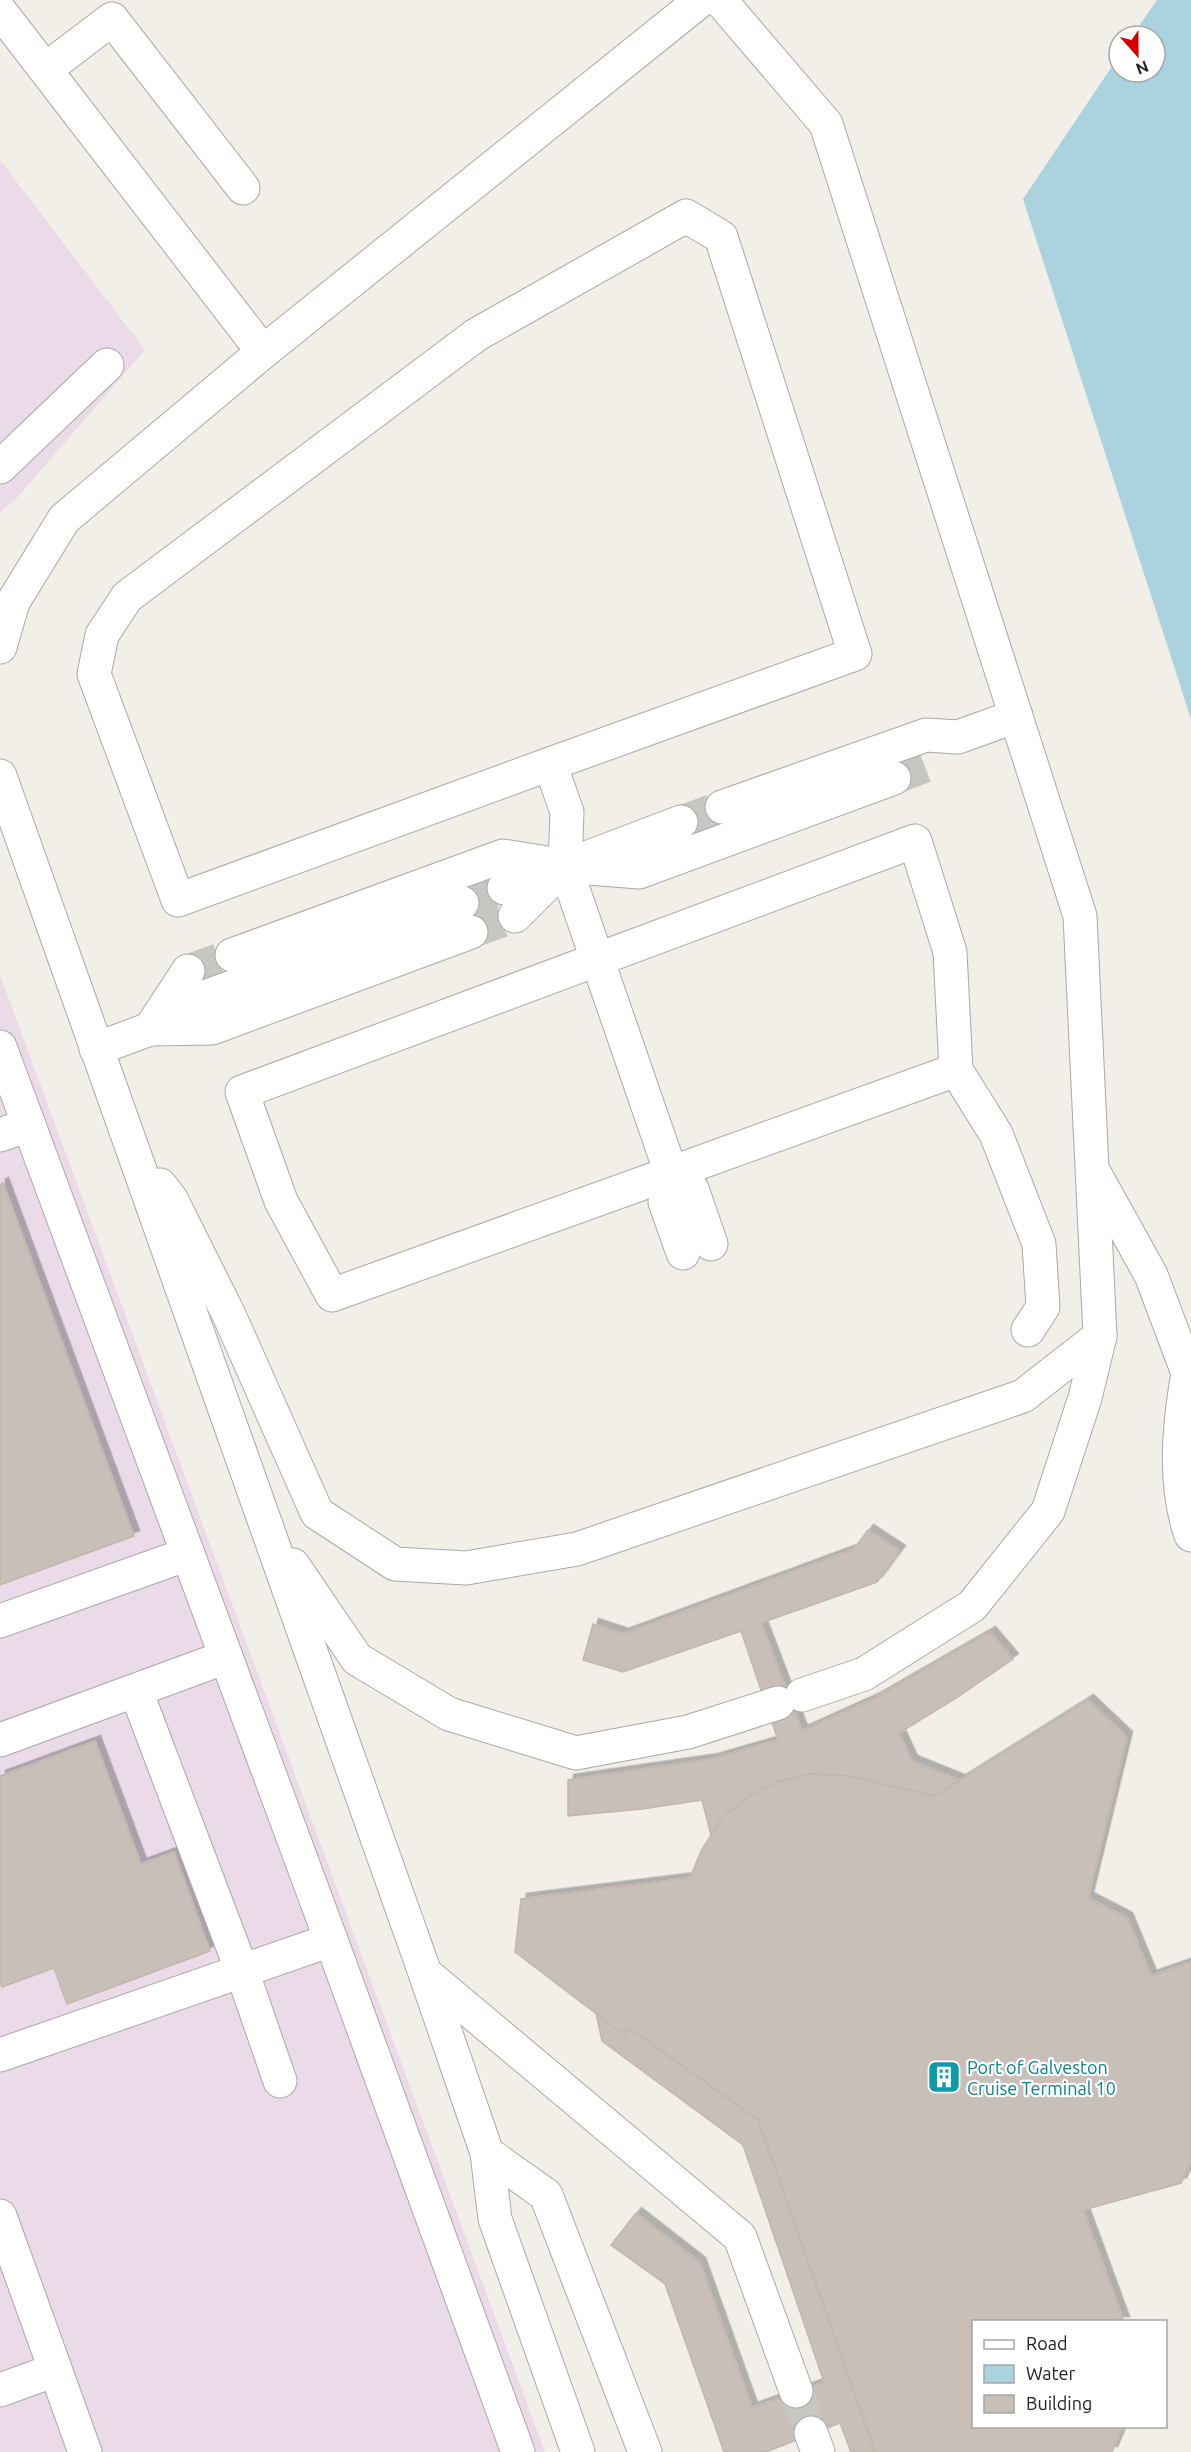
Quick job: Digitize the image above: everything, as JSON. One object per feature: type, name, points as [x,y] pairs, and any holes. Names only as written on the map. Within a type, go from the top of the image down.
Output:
[{"type":"street","points":[[0,647],[13,602],[64,519],[263,352],[702,0]]},
{"type":"street","points":[[267,1527],[357,1659],[449,1714],[576,1753],[688,1732],[864,1674],[972,1606],[1048,1511],[1085,1398],[1100,1336],[1080,916],[826,124],[720,0]]},
{"type":"street","points":[[0,10],[263,352]]},
{"type":"street","points":[[46,69],[112,19],[243,188]]},
{"type":"street","points":[[686,216],[721,237],[855,654],[550,764],[178,900],[94,674],[102,635],[127,597],[476,335],[686,216]]},
{"type":"street","points":[[0,467],[107,365]]},
{"type":"street","points":[[722,807],[926,735],[958,737],[1016,716]]},
{"type":"street","points":[[936,762],[958,737]]},
{"type":"street","points":[[550,764],[567,812],[565,866],[671,1173],[665,1202],[697,1248]]},
{"type":"street","points":[[0,776],[425,1973],[487,2153],[495,2219],[578,2452]]},
{"type":"street","points":[[232,955],[503,856],[565,866],[639,872],[894,778]]},
{"type":"street","points":[[510,902],[565,866],[681,822]]},
{"type":"street","points":[[956,1070],[332,1295],[281,1201],[242,1092],[915,841],[950,952],[956,1070],[996,1134],[1039,1244],[1043,1307],[1028,1330]]},
{"type":"street","points":[[96,1049],[163,1028],[212,1028],[467,917]]},
{"type":"street","points":[[163,1028],[188,971]]},
{"type":"street","points":[[0,1047],[14,1130],[188,1554],[518,2452]]},
{"type":"street","points":[[130,1144],[171,1199],[229,1315],[317,1513],[395,1564],[466,1568],[577,1549],[1023,1396],[1100,1336]]},
{"type":"street","points":[[1093,1169],[1152,1275],[1189,1377],[1178,1431],[1185,1518],[1191,1535]]},
{"type":"street","points":[[0,1621],[188,1554]]},
{"type":"street","points":[[0,1740],[226,1657]]},
{"type":"street","points":[[136,1690],[242,1971],[280,2081]]},
{"type":"street","points":[[0,2055],[331,1940]]},
{"type":"street","points":[[425,1973],[740,2237],[796,2391]]},
{"type":"street","points":[[487,2153],[546,2195],[645,2452]]},
{"type":"street","points":[[0,2216],[85,2452]]},
{"type":"street","points":[[0,2390],[55,2370]]},
{"type":"shaded area","points":[[0,160],[145,350],[14,501],[0,512]]},
{"type":"shaded area","points":[[0,975],[545,2452],[0,2452]]},
{"type":"water","points":[[1157,0],[1191,0],[1191,719],[1023,199],[1107,74],[1107,84],[1167,84],[1167,24],[1140,24]]},
{"type":"building","points":[[3,1183],[134,1536],[0,1585],[0,1185]]},
{"type":"building","points":[[868,1530],[900,1551],[877,1582],[761,1623],[802,1731],[875,1698],[990,1632],[1013,1659],[899,1733],[912,1761],[959,1780],[935,1796],[848,1776],[812,1774],[777,1782],[749,1796],[721,1819],[711,1835],[702,1800],[642,1809],[568,1816],[568,1780],[713,1759],[778,1740],[741,1631],[623,1672],[583,1660],[593,1624],[623,1634],[854,1549]]},
{"type":"building","name":"Port of Galveston Cruise Terminal 10","points":[[1088,1700],[1127,1737],[1088,1898],[1127,1918],[1151,1976],[1191,1962],[1191,2161],[1181,2183],[1083,2210],[1123,2320],[972,2320],[972,2428],[1122,2428],[1112,2452],[875,2452],[758,2120],[629,2028],[624,2035],[515,1952],[521,1899],[690,1878],[701,1851],[721,1819],[749,1796],[777,1782],[812,1774],[848,1776],[935,1796]]},
{"type":"building","points":[[95,1741],[141,1864],[174,1852],[210,1951],[67,2004],[54,1968],[2,1987],[0,1982],[0,1776]]},
{"type":"building","points":[[596,2013],[624,2035],[629,2028],[758,2120],[875,2452],[851,2452],[840,2423],[766,2452],[724,2452],[665,2284],[611,2245],[636,2213],[700,2263],[752,2408],[824,2382],[743,2145],[602,2041]]},
{"type":"tunnel","points":[[894,778],[936,762]]},
{"type":"tunnel","points":[[681,822],[722,807]]},
{"type":"tunnel","points":[[462,903],[504,888]]},
{"type":"tunnel","points":[[471,932],[515,916]]},
{"type":"tunnel","points":[[188,971],[232,955]]},
{"type":"tunnel","points":[[796,2391],[811,2433]]},
{"type":"place","name":"Port of Galveston Cruise Terminal 10","points":[[944,2077]]}]
